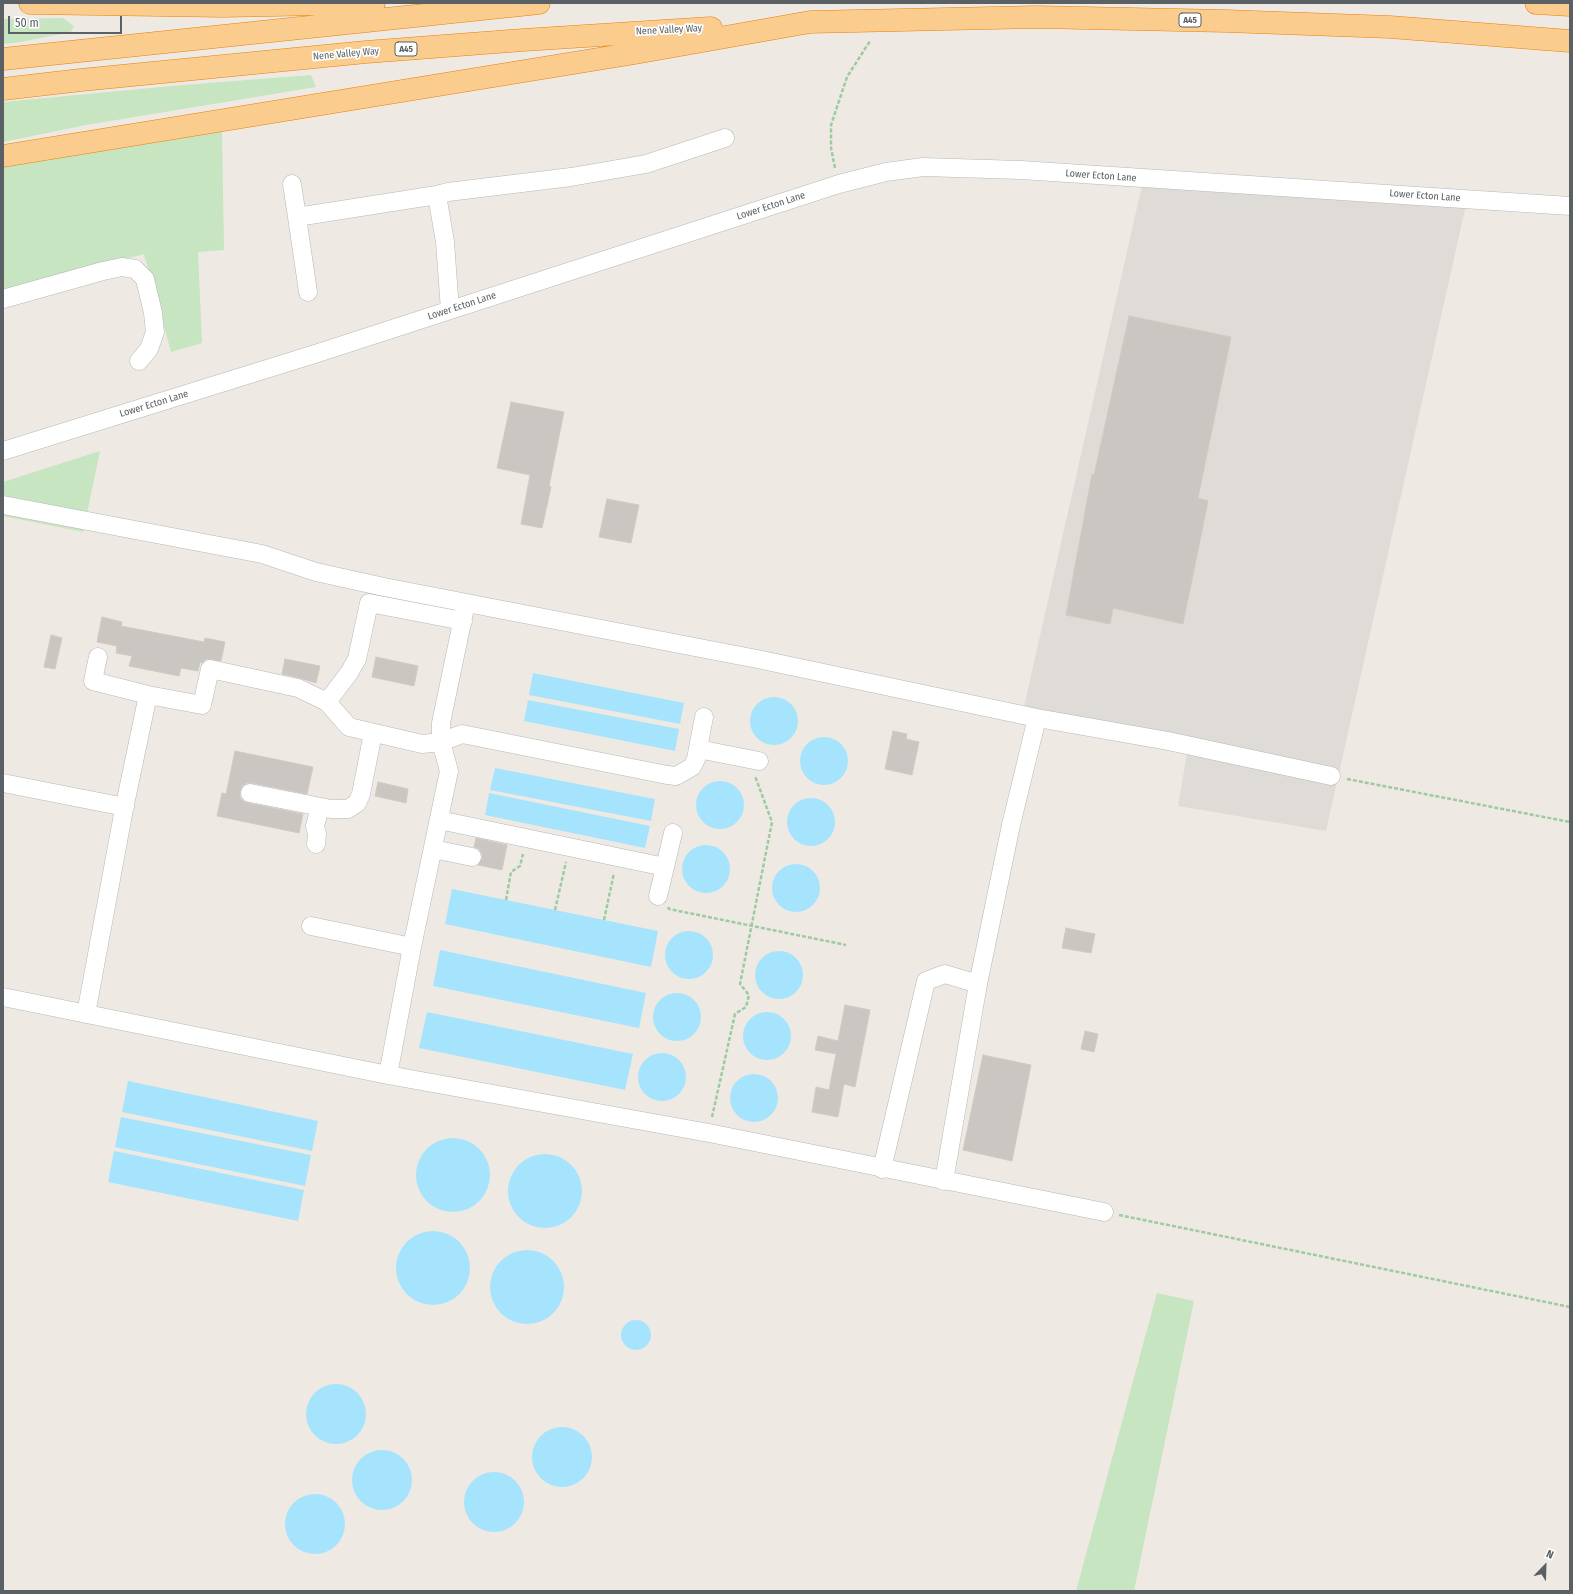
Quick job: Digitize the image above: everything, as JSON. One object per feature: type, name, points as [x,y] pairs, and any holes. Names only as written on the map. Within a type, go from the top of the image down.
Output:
[{"type":"highway","points":[[30,3],[223,6],[374,3]]},
{"type":"highway","points":[[3,59],[539,3]]},
{"type":"highway","points":[[1536,3],[1570,5]]},
{"type":"highway","name":"A45","points":[[810,22],[1037,17],[1226,20],[1390,27],[1570,41]]},
{"type":"highway","points":[[3,156],[627,55],[810,22]]},
{"type":"highway","name":"Nene Valley Way","points":[[3,89],[97,78],[366,52],[523,40],[810,22]]},
{"type":"street","points":[[297,217],[448,192],[571,177],[646,164],[725,138]]},
{"type":"street","name":"Lower Ecton Lane","points":[[3,451],[318,353],[839,184],[886,172],[923,167],[1021,170],[1570,206]]},
{"type":"street","points":[[292,184],[308,292]]},
{"type":"street","points":[[437,195],[445,242],[450,310]]},
{"type":"street","points":[[3,299],[122,267],[135,269],[145,279],[153,313],[155,332],[149,349],[139,361]]},
{"type":"street","points":[[3,505],[262,554],[316,572],[466,603],[770,662],[1037,718],[1168,741],[1331,776]]},
{"type":"street","points":[[327,702],[357,660],[369,603],[463,621]]},
{"type":"street","points":[[388,1075],[412,947],[449,771],[441,742],[442,723],[466,603]]},
{"type":"street","points":[[98,657],[93,680],[148,695],[202,705],[210,669],[298,688],[327,702],[350,727],[373,733],[422,744],[441,742],[462,734],[667,776],[676,776],[692,767],[698,749],[704,717]]},
{"type":"street","points":[[86,1014],[124,807],[148,695]]},
{"type":"street","points":[[944,1180],[978,984],[1011,824],[1037,718]]},
{"type":"street","points":[[250,793],[331,809],[348,809],[357,803],[361,794],[373,733]]},
{"type":"street","points":[[698,749],[754,760]]},
{"type":"street","points":[[3,782],[124,807]]},
{"type":"street","points":[[316,844],[318,834],[315,826],[320,807]]},
{"type":"street","points":[[439,820],[665,867]]},
{"type":"street","points":[[658,896],[673,833]]},
{"type":"street","points":[[433,849],[472,857]]},
{"type":"street","points":[[311,926],[412,947]]},
{"type":"street","points":[[882,1168],[926,981],[945,974],[978,984]]},
{"type":"street","points":[[3,997],[388,1075],[709,1133],[1104,1212]]},
{"type":"path","points":[[839,184],[831,148],[832,125],[847,77],[870,41]]},
{"type":"path","points":[[709,1133],[735,1014],[746,1007],[749,995],[740,984],[772,822],[754,760]]},
{"type":"path","points":[[1331,776],[1570,822]]},
{"type":"path","points":[[506,900],[511,872],[520,866],[526,838]]},
{"type":"path","points":[[555,910],[569,847]]},
{"type":"path","points":[[604,920],[618,857]]},
{"type":"path","points":[[658,896],[669,909],[846,945]]},
{"type":"path","points":[[1104,1212],[1570,1307]]},
{"type":"shaded area","points":[[1145,172],[1468,196],[1326,831],[1178,806],[1187,753],[1022,715]]},
{"type":"green space","points":[[63,18],[74,26],[71,32],[3,44],[3,19]]},
{"type":"green space","points":[[311,75],[316,87],[86,125],[3,142],[3,102],[171,86]]},
{"type":"green space","points":[[222,131],[224,250],[198,252],[202,343],[171,352],[144,254],[3,292],[3,163]]},
{"type":"green space","points":[[100,451],[83,532],[3,516],[3,482]]},
{"type":"green space","points":[[1157,1293],[1194,1301],[1134,1591],[1076,1591]]},
{"type":"water","points":[[533,673],[684,703],[680,724],[529,695]]},
{"type":"water","points":[[769,697],[779,697],[791,704],[798,716],[798,726],[791,738],[779,745],[769,745],[761,741],[754,734],[750,726],[750,716],[754,708],[761,701]]},
{"type":"water","points":[[528,700],[679,729],[675,751],[524,721]]},
{"type":"water","points":[[819,737],[829,737],[841,744],[848,756],[848,766],[841,778],[829,785],[819,785],[811,781],[804,774],[800,766],[800,756],[804,748],[811,741]]},
{"type":"water","points":[[495,768],[655,799],[651,821],[490,790]]},
{"type":"water","points":[[715,781],[725,781],[737,788],[744,800],[744,810],[737,822],[725,829],[715,829],[707,825],[700,818],[696,810],[696,800],[700,792],[707,785]]},
{"type":"water","points":[[489,793],[650,826],[645,848],[485,815]]},
{"type":"water","points":[[806,798],[816,798],[828,805],[835,817],[835,827],[828,839],[816,846],[806,846],[798,842],[791,835],[787,827],[787,817],[791,809],[798,802]]},
{"type":"water","points":[[701,845],[711,845],[723,852],[730,864],[730,874],[723,886],[711,893],[701,893],[693,889],[686,882],[682,874],[682,864],[686,856],[693,849]]},
{"type":"water","points":[[791,864],[801,864],[813,871],[820,883],[820,893],[813,905],[801,912],[791,912],[783,908],[776,901],[772,893],[772,883],[776,875],[783,868]]},
{"type":"water","points":[[452,889],[658,931],[651,967],[445,924]]},
{"type":"water","points":[[684,931],[694,931],[706,938],[713,950],[713,960],[706,972],[694,979],[684,979],[676,975],[669,968],[665,960],[665,950],[669,942],[676,935]]},
{"type":"water","points":[[440,950],[646,993],[639,1028],[433,986]]},
{"type":"water","points":[[774,951],[784,951],[796,958],[803,970],[803,980],[796,992],[784,999],[774,999],[766,995],[759,988],[755,980],[755,970],[759,962],[766,955]]},
{"type":"water","points":[[672,993],[682,993],[694,1000],[701,1012],[701,1022],[694,1034],[682,1041],[672,1041],[664,1037],[657,1030],[653,1022],[653,1012],[657,1004],[664,997]]},
{"type":"water","points":[[427,1012],[633,1054],[625,1090],[419,1048]]},
{"type":"water","points":[[762,1012],[772,1012],[784,1019],[791,1031],[791,1041],[784,1053],[772,1060],[762,1060],[754,1056],[747,1049],[743,1041],[743,1031],[747,1023],[754,1016]]},
{"type":"water","points":[[657,1053],[667,1053],[679,1060],[686,1072],[686,1082],[679,1094],[667,1101],[657,1101],[649,1097],[642,1090],[638,1082],[638,1072],[642,1064],[649,1057]]},
{"type":"water","points":[[749,1074],[759,1074],[771,1081],[778,1093],[778,1103],[771,1115],[759,1122],[749,1122],[741,1118],[734,1111],[730,1103],[730,1093],[734,1085],[741,1078]]},
{"type":"water","points":[[128,1081],[318,1121],[312,1151],[122,1112]]},
{"type":"water","points":[[121,1117],[311,1155],[305,1186],[115,1147]]},
{"type":"water","points":[[446,1138],[460,1138],[474,1144],[484,1154],[490,1168],[488,1189],[484,1196],[474,1206],[460,1212],[446,1212],[432,1206],[422,1196],[416,1182],[416,1168],[422,1154],[432,1144]]},
{"type":"water","points":[[114,1151],[304,1190],[298,1221],[108,1182]]},
{"type":"water","points":[[538,1154],[552,1154],[566,1160],[576,1170],[582,1184],[580,1205],[576,1212],[566,1222],[552,1228],[538,1228],[524,1222],[514,1212],[508,1198],[508,1184],[514,1170],[524,1160]]},
{"type":"water","points":[[426,1231],[440,1231],[454,1237],[464,1247],[470,1261],[468,1282],[464,1289],[454,1299],[440,1305],[426,1305],[412,1299],[402,1289],[396,1275],[396,1261],[402,1247],[412,1237]]},
{"type":"water","points":[[520,1250],[534,1250],[548,1256],[558,1266],[564,1280],[562,1301],[558,1308],[548,1318],[534,1324],[520,1324],[506,1318],[496,1308],[490,1294],[490,1280],[496,1266],[506,1256]]},
{"type":"water","points":[[636,1320],[642,1321],[650,1329],[650,1341],[642,1349],[636,1350],[630,1349],[622,1341],[621,1335],[622,1329],[630,1321]]},
{"type":"water","points":[[336,1384],[353,1389],[361,1397],[366,1414],[361,1431],[353,1439],[336,1444],[319,1439],[311,1431],[306,1414],[311,1397],[319,1389]]},
{"type":"water","points":[[562,1427],[579,1432],[587,1440],[592,1457],[587,1474],[579,1482],[562,1487],[545,1482],[537,1474],[532,1457],[537,1440],[545,1432]]},
{"type":"water","points":[[382,1450],[399,1455],[407,1463],[412,1480],[407,1497],[399,1505],[382,1510],[365,1505],[357,1497],[352,1480],[357,1463],[365,1455]]},
{"type":"water","points":[[494,1472],[511,1477],[519,1485],[524,1502],[519,1519],[511,1527],[494,1532],[477,1527],[469,1519],[464,1502],[469,1485],[477,1477]]},
{"type":"water","points":[[315,1494],[332,1499],[340,1507],[345,1524],[340,1541],[332,1549],[315,1554],[298,1549],[290,1541],[285,1524],[290,1507],[298,1499]]},
{"type":"building","points":[[1129,316],[1231,337],[1198,498],[1208,501],[1183,624],[1113,608],[1110,624],[1066,615],[1092,474],[1094,475]]},
{"type":"building","points":[[511,402],[564,412],[549,486],[551,487],[542,528],[521,524],[530,475],[497,468]]},
{"type":"building","points":[[607,499],[639,505],[631,543],[599,537]]},
{"type":"building","points":[[102,617],[122,622],[121,626],[204,642],[205,638],[225,642],[221,661],[206,659],[202,663],[200,662],[198,671],[181,668],[179,676],[129,666],[132,656],[116,653],[117,646],[97,642]]},
{"type":"building","points":[[51,635],[62,638],[55,669],[44,667]]},
{"type":"building","points":[[376,657],[418,666],[414,686],[372,677]]},
{"type":"building","points":[[285,659],[320,666],[316,683],[282,674]]},
{"type":"building","points":[[893,731],[907,734],[906,739],[919,742],[912,775],[885,769]]},
{"type":"building","points":[[235,751],[313,767],[307,794],[252,783],[247,783],[242,786],[240,791],[240,797],[243,801],[248,803],[303,814],[299,833],[217,816],[222,793],[226,794]]},
{"type":"building","points":[[378,782],[408,789],[406,803],[375,796]]},
{"type":"building","points":[[476,838],[507,845],[502,870],[478,865],[482,859],[482,854],[479,849],[474,847]]},
{"type":"building","points":[[1066,928],[1095,934],[1091,953],[1062,948]]},
{"type":"building","points":[[845,1005],[870,1010],[855,1087],[844,1084],[838,1117],[812,1112],[816,1087],[829,1090],[836,1054],[815,1050],[818,1036],[838,1041]]},
{"type":"building","points":[[1085,1031],[1098,1034],[1094,1052],[1081,1049]]},
{"type":"building","points":[[983,1055],[1031,1065],[1012,1161],[963,1150]]}]
